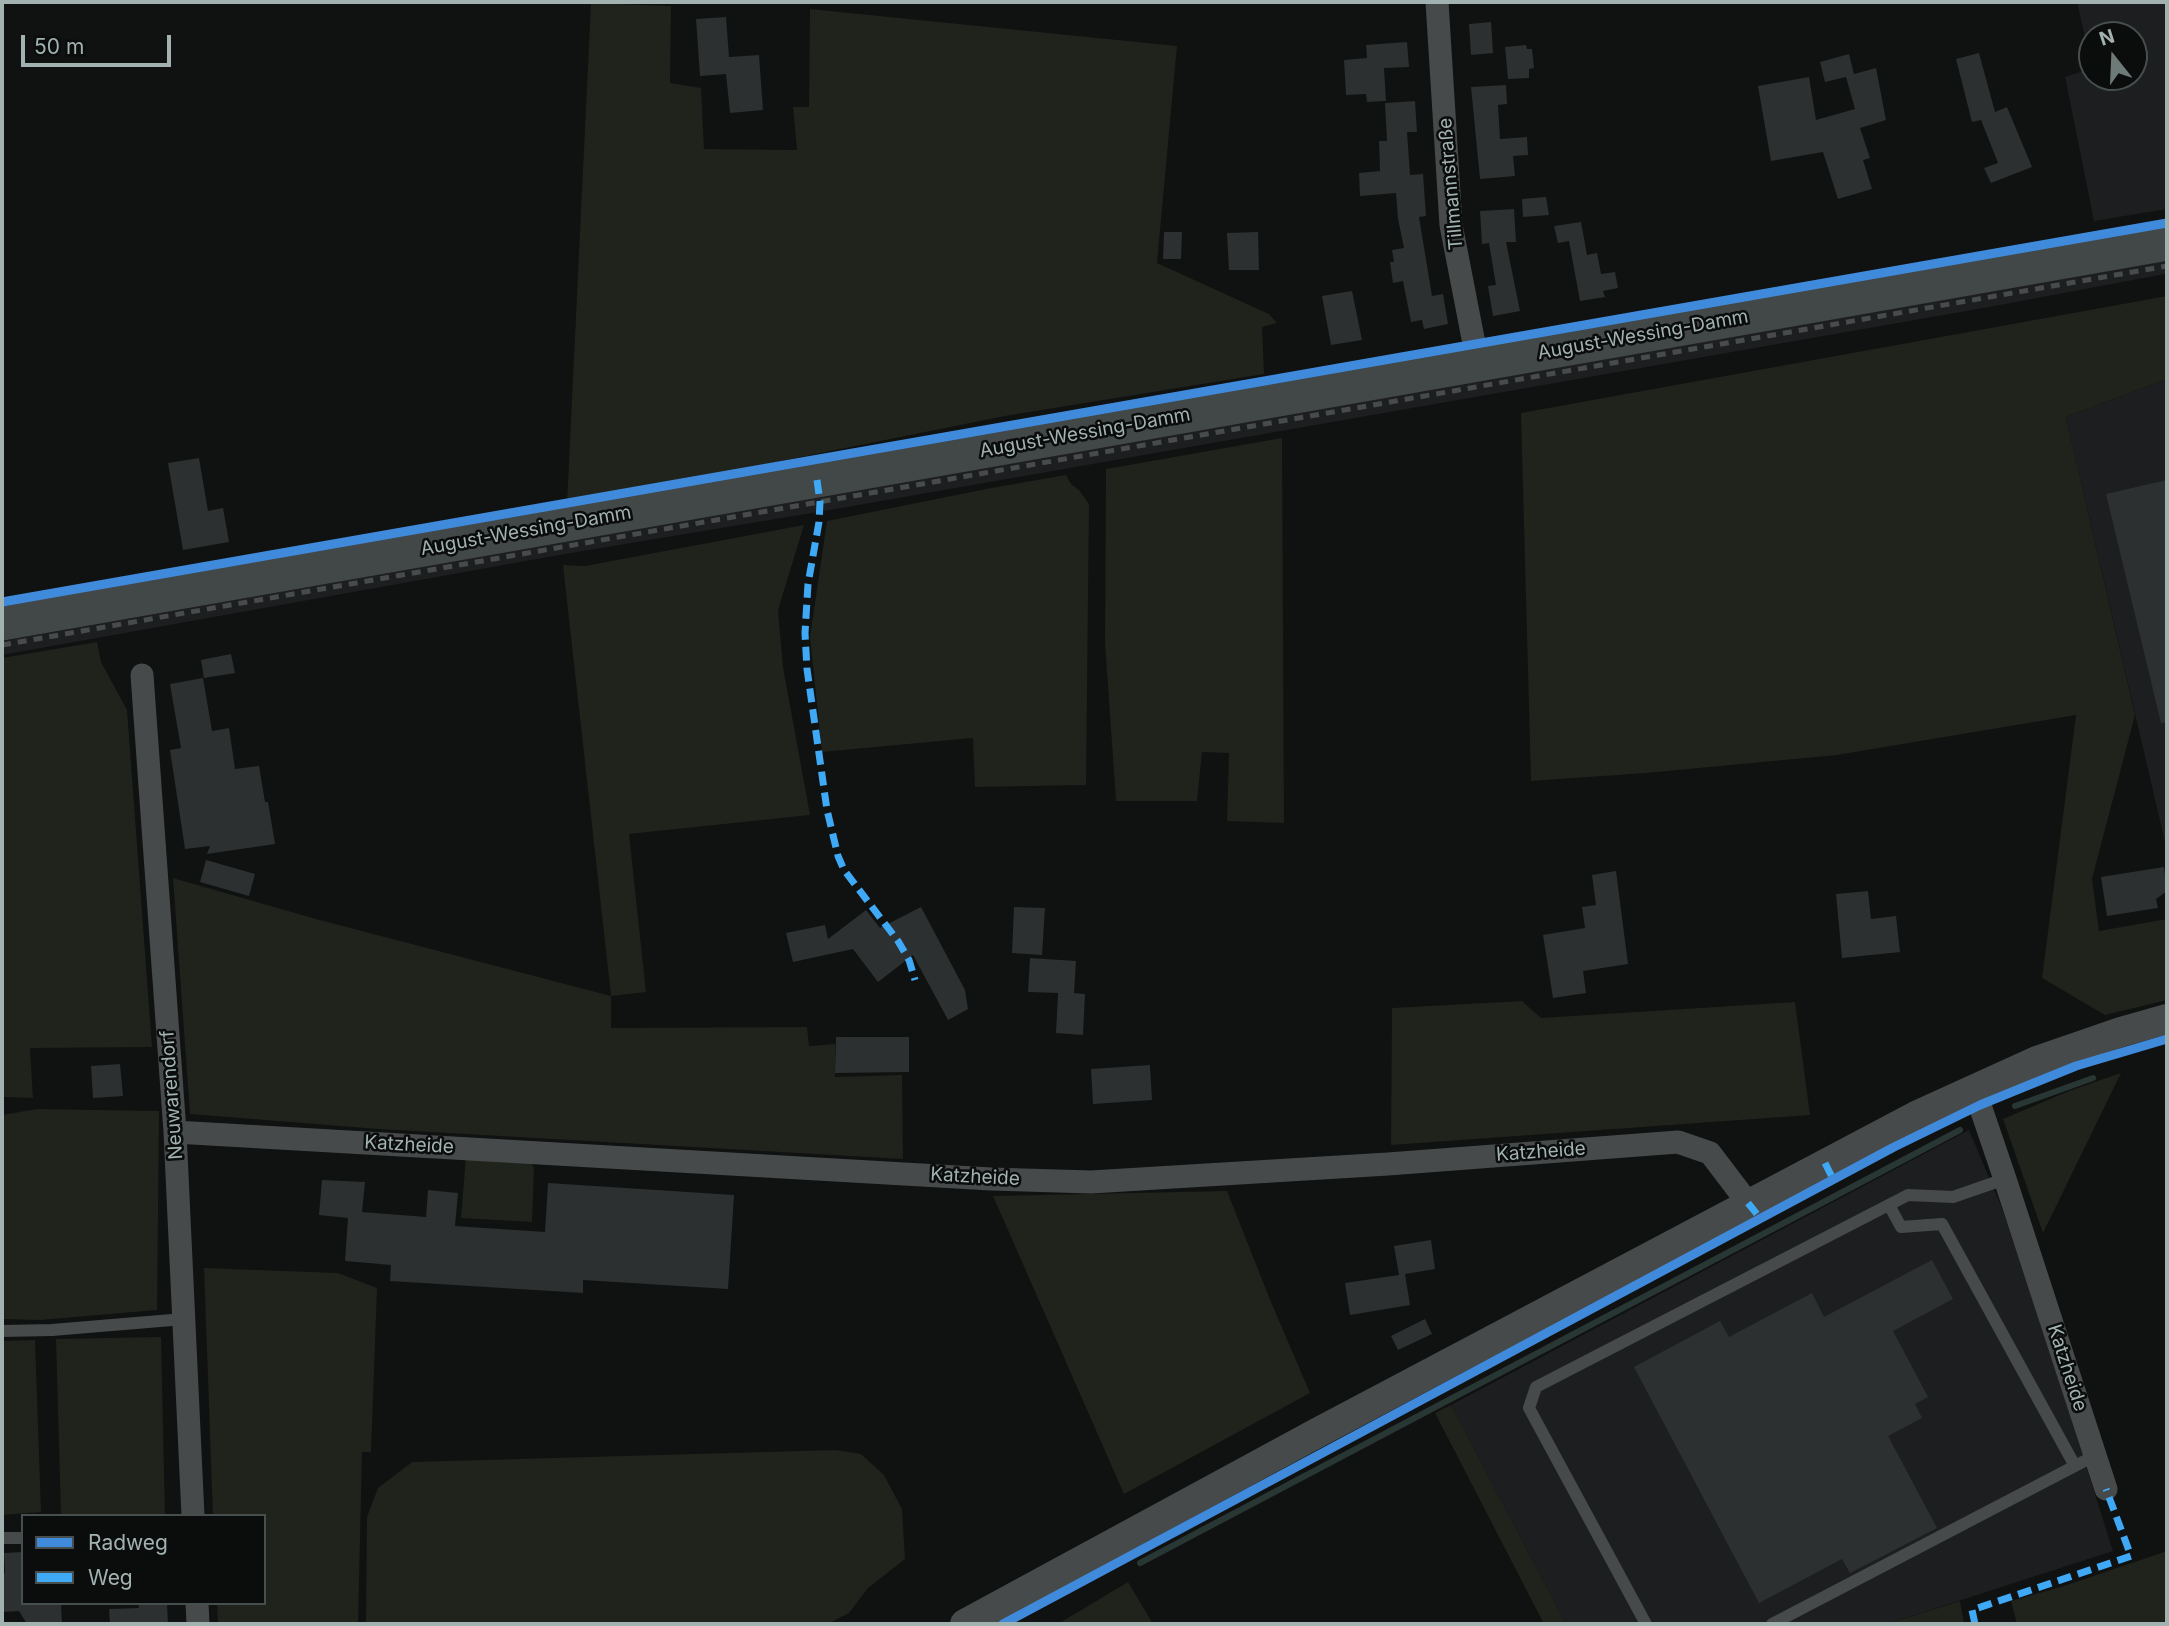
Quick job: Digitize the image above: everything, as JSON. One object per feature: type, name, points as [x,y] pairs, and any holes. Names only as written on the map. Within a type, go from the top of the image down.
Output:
[{"type":"main road","name":"August-Wessing-Damm","points":[[2,622],[2167,242]]},
{"type":"street","name":"Tillmannstraße","points":[[1437,2],[1451,225],[1478,364]]},
{"type":"street","name":"Neuwarendorf","points":[[142,676],[175,1132],[193,1514]]},
{"type":"street","points":[[965,1624],[1330,1426],[1905,1121],[2027,1065],[2078,1046],[2167,1019]]},
{"type":"street","name":"Katzheide","points":[[1974,1088],[2106,1489]]},
{"type":"street","name":"Katzheide","points":[[175,1132],[991,1179],[1091,1182],[1388,1164],[1678,1142],[1710,1153],[1748,1203]]},
{"type":"street","points":[[197,1605],[198,1624]]},
{"type":"lane","points":[[1646,1624],[1529,1408],[1536,1387],[1908,1195],[1953,1197],[2005,1179]]},
{"type":"lane","points":[[1889,1205],[1901,1227],[1942,1224],[2075,1466]]},
{"type":"lane","points":[[2,1331],[52,1330],[184,1319]]},
{"type":"lane","points":[[1772,1624],[2096,1455]]},
{"type":"lane","points":[[2,1538],[21,1538]]},
{"type":"shaded area","points":[[2077,2],[2167,2],[2167,209],[2094,221],[2065,77],[2078,73],[2078,91],[2148,91],[2148,21],[2081,21]]},
{"type":"shaded area","points":[[591,3],[671,6],[670,83],[701,88],[704,149],[797,150],[793,107],[809,107],[810,9],[1177,46],[1157,263],[1269,314],[1277,323],[1262,327],[1264,374],[1005,416],[567,504]]},
{"type":"shaded area","points":[[2167,258],[2167,287],[2165,274],[2,655],[2,641]]},
{"type":"shaded area","points":[[2167,296],[2167,379],[2066,417],[2135,715],[2092,879],[2099,931],[2167,919],[2167,1000],[2105,1015],[2042,978],[2076,715],[1837,755],[1531,781],[1521,413]]},
{"type":"shaded area","points":[[2167,379],[2167,851],[2066,417]]},
{"type":"shaded area","points":[[1282,438],[1284,823],[1227,821],[1229,753],[1202,752],[1197,801],[1116,801],[1105,643],[1106,469]]},
{"type":"shaded area","points":[[1066,475],[1089,504],[1086,785],[975,787],[973,738],[822,752],[810,637],[827,521]]},
{"type":"shaded area","points":[[804,525],[778,610],[783,667],[810,815],[629,834],[646,992],[611,996],[563,565],[585,566]]},
{"type":"shaded area","points":[[97,642],[101,662],[127,710],[152,1047],[30,1048],[33,1098],[2,1097],[2,658]]},
{"type":"shaded area","points":[[173,878],[316,919],[611,996],[611,1028],[807,1027],[809,1046],[835,1044],[835,1077],[902,1075],[903,1159],[378,1129],[190,1114]]},
{"type":"shaded area","points":[[1522,1001],[1541,1018],[1795,1002],[1810,1115],[1391,1145],[1392,1008]]},
{"type":"shaded area","points":[[2121,1073],[2043,1233],[2003,1119],[2069,1091]]},
{"type":"shaded area","points":[[37,1109],[159,1111],[157,1310],[40,1320],[2,1319],[2,1115]]},
{"type":"shaded area","points":[[1969,1130],[2001,1206],[2030,1289],[2113,1551],[1887,1624],[1566,1624],[1451,1405]]},
{"type":"shaded area","points":[[466,1156],[529,1159],[534,1168],[532,1222],[461,1218]]},
{"type":"shaded area","points":[[1227,1191],[1310,1393],[1124,1494],[993,1196]]},
{"type":"shaded area","points":[[204,1268],[338,1273],[377,1288],[371,1452],[362,1452],[358,1624],[218,1624],[217,1605],[266,1605],[266,1514],[213,1514]]},
{"type":"shaded area","points":[[161,1337],[165,1514],[61,1514],[56,1339]]},
{"type":"shaded area","points":[[35,1340],[41,1512],[2,1515],[2,1341]]},
{"type":"shaded area","points":[[1451,1405],[1566,1624],[1544,1624],[1435,1413]]},
{"type":"shaded area","points":[[836,1450],[861,1454],[884,1475],[902,1509],[905,1559],[868,1588],[849,1613],[827,1624],[366,1624],[367,1517],[378,1488],[412,1462]]},
{"type":"shaded area","points":[[2167,1551],[2167,1623],[2017,1624],[2011,1601]]},
{"type":"shaded area","points":[[1128,1582],[1153,1624],[1058,1624]]},
{"type":"shaded area","points":[[1960,1601],[1964,1624],[1887,1624]]},
{"type":"building","points":[[726,17],[729,57],[759,55],[763,110],[730,113],[726,74],[700,76],[696,19]]},
{"type":"building","points":[[1491,22],[1493,53],[1471,55],[1469,24]]},
{"type":"building","points":[[1407,42],[1409,67],[1384,68],[1386,101],[1367,102],[1366,94],[1346,95],[1344,60],[1367,58],[1366,45]]},
{"type":"building","points":[[1526,45],[1527,49],[1532,49],[1534,68],[1529,69],[1529,78],[1508,79],[1505,47]]},
{"type":"building","points":[[1979,53],[1995,112],[2007,107],[2032,167],[1991,183],[1984,168],[1998,163],[1981,120],[1972,122],[1956,59]]},
{"type":"building","points":[[1849,54],[1854,74],[1876,68],[1886,120],[1860,128],[1870,158],[1863,160],[1872,189],[1838,199],[1823,152],[1771,161],[1758,86],[1809,77],[1816,120],[1855,109],[1846,77],[1825,82],[1820,62]]},
{"type":"building","points":[[1506,85],[1507,104],[1498,105],[1500,139],[1527,137],[1528,155],[1513,156],[1515,176],[1480,179],[1471,87]]},
{"type":"building","points":[[1415,101],[1417,132],[1407,132],[1410,175],[1423,174],[1426,216],[1419,217],[1432,296],[1443,294],[1448,324],[1424,329],[1422,320],[1411,322],[1403,281],[1393,283],[1390,262],[1394,262],[1392,250],[1404,248],[1396,193],[1360,196],[1359,173],[1380,171],[1379,141],[1387,141],[1385,103]]},
{"type":"building","points":[[1546,197],[1549,215],[1523,217],[1522,199]]},
{"type":"building","points":[[1514,209],[1516,242],[1506,242],[1520,311],[1493,316],[1488,286],[1496,285],[1489,243],[1482,244],[1480,211]]},
{"type":"building","points":[[1581,222],[1587,255],[1597,253],[1601,274],[1615,272],[1618,288],[1603,291],[1605,297],[1580,301],[1569,241],[1558,243],[1554,226]]},
{"type":"building","points":[[1164,232],[1182,232],[1181,259],[1163,259]]},
{"type":"building","points":[[1258,232],[1259,270],[1229,270],[1227,233]]},
{"type":"building","points":[[1352,291],[1362,340],[1331,345],[1322,296]]},
{"type":"building","points":[[199,458],[208,511],[223,508],[229,542],[183,550],[168,463]]},
{"type":"building","points":[[2167,480],[2167,722],[2161,723],[2106,494]]},
{"type":"building","points":[[231,654],[235,673],[204,678],[201,660]]},
{"type":"building","points":[[203,678],[212,731],[229,728],[235,769],[259,766],[275,844],[207,854],[210,846],[185,849],[170,750],[181,748],[170,684]]},
{"type":"building","points":[[206,860],[255,874],[249,896],[200,882]]},
{"type":"building","points":[[2164,867],[2167,891],[2156,899],[2158,908],[2107,916],[2101,877]]},
{"type":"building","points":[[1616,871],[1628,964],[1583,971],[1586,993],[1553,998],[1543,935],[1585,928],[1582,907],[1596,905],[1592,875]]},
{"type":"building","points":[[1868,891],[1871,919],[1896,916],[1900,952],[1842,958],[1836,894]]},
{"type":"building","points":[[921,907],[965,990],[968,1009],[948,1020],[913,955],[878,982],[853,949],[793,962],[786,933],[825,925],[828,939],[866,910],[880,928]]},
{"type":"building","points":[[1014,907],[1045,908],[1042,955],[1012,953]]},
{"type":"building","points":[[1030,958],[1076,961],[1074,993],[1085,994],[1083,1035],[1056,1033],[1058,993],[1028,992]]},
{"type":"building","points":[[836,1037],[909,1037],[909,1072],[835,1073]]},
{"type":"building","points":[[120,1064],[123,1096],[93,1098],[91,1066]]},
{"type":"building","points":[[1150,1065],[1152,1100],[1093,1104],[1091,1069]]},
{"type":"building","points":[[322,1180],[365,1182],[362,1212],[426,1217],[428,1190],[458,1193],[455,1226],[545,1232],[548,1183],[734,1195],[728,1289],[583,1280],[583,1293],[390,1281],[391,1265],[345,1261],[348,1218],[319,1215]]},
{"type":"building","points":[[1431,1240],[1435,1269],[1405,1274],[1410,1305],[1350,1315],[1345,1283],[1399,1275],[1394,1246]]},
{"type":"building","points":[[1932,1260],[1953,1299],[1893,1331],[1928,1397],[1915,1404],[1922,1418],[1888,1436],[1937,1528],[1850,1573],[1842,1559],[1759,1603],[1634,1367],[1720,1321],[1729,1337],[1812,1293],[1824,1317]]},
{"type":"building","points":[[1425,1319],[1432,1334],[1398,1350],[1391,1336]]},
{"type":"building","points":[[21,1552],[21,1605],[61,1605],[62,1624],[27,1624],[19,1611],[2,1612],[4,1553]]},
{"type":"building","points":[[138,1605],[167,1605],[168,1624],[110,1624],[109,1609],[139,1608]]},
{"type":"waterway","points":[[2015,1106],[2093,1078]]},
{"type":"waterway","points":[[1140,1563],[1960,1130]]},
{"type":"railway","points":[[2,645],[2167,266]]},
{"type":"marked path","points":[[817,480],[819,522],[808,584],[805,633],[807,669],[827,810],[844,870],[898,941],[909,960],[915,980]]},
{"type":"marked path","points":[[1825,1163],[1833,1179]]},
{"type":"marked path","points":[[1748,1203],[1760,1218]]},
{"type":"marked path","points":[[1975,1624],[1972,1610],[2131,1556],[2106,1489]]},
{"type":"cycle path","points":[[2,602],[2167,223]]},
{"type":"cycle path","points":[[1003,1624],[1894,1147],[1980,1105],[2076,1066],[2167,1039]]}]
